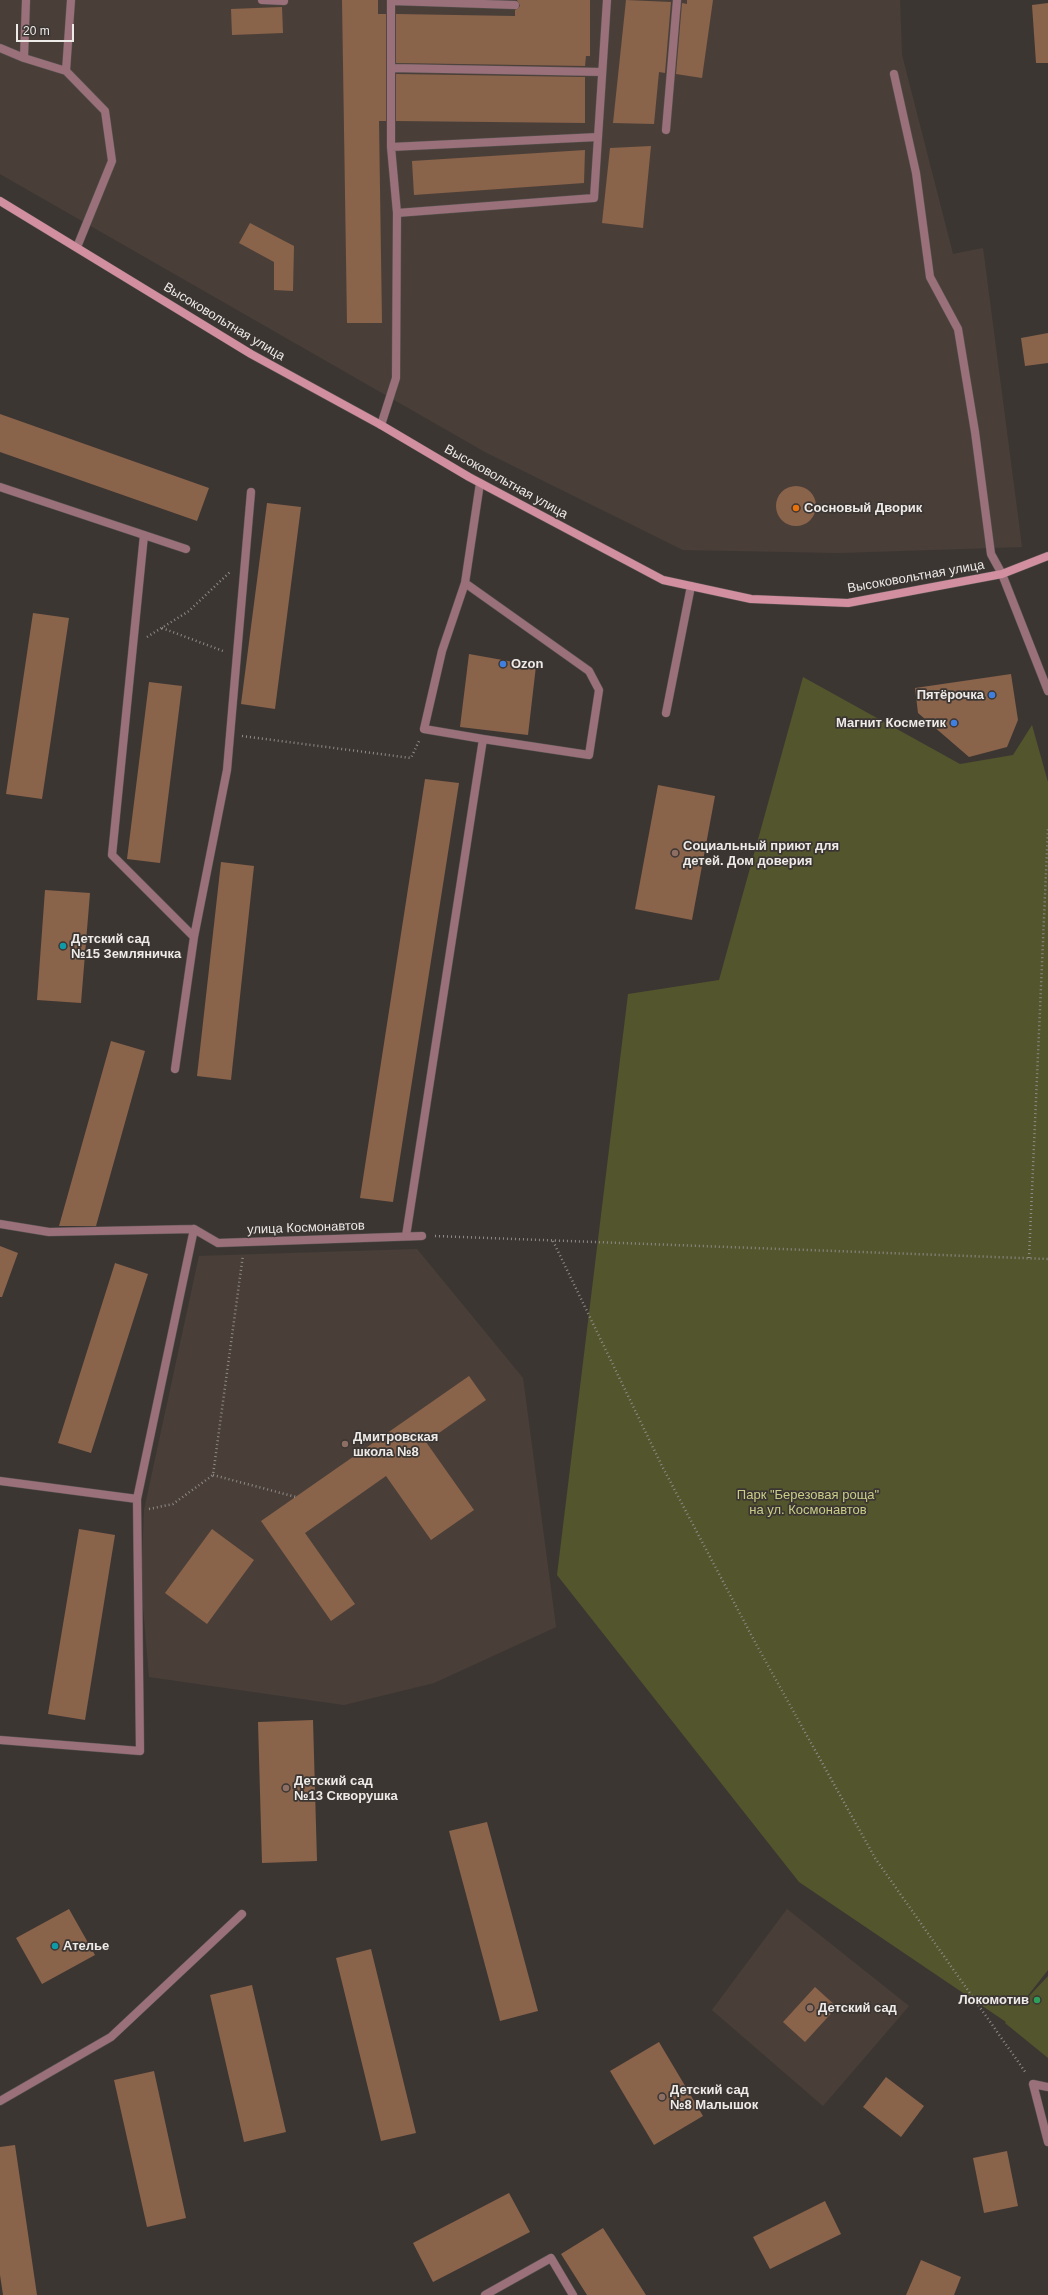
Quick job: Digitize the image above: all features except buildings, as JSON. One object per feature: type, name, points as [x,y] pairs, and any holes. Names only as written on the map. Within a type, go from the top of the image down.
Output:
[{"type":"main road","name":"Высоковольтная улица","points":[[0,201],[251,354],[381,425],[480,483],[663,580],[751,599],[848,603],[1002,574],[1048,556]]},
{"type":"street","points":[[24,58],[26,0]]},
{"type":"street","points":[[66,71],[72,0]]},
{"type":"street","points":[[262,0],[284,1]]},
{"type":"street","points":[[397,213],[594,198],[607,0]]},
{"type":"street","points":[[666,130],[677,0]]},
{"type":"street","points":[[381,425],[396,378],[397,213],[391,147],[391,1],[516,6]]},
{"type":"street","points":[[0,48],[24,58],[66,71],[105,111],[112,161],[76,247]]},
{"type":"street","points":[[391,68],[602,72]]},
{"type":"street","points":[[894,74],[916,173],[930,277],[958,329],[975,432],[991,554],[1002,574],[1048,691]]},
{"type":"street","points":[[391,147],[598,137]]},
{"type":"street","points":[[465,583],[589,671],[599,690],[588,755],[424,729],[442,651],[465,583],[480,483]]},
{"type":"street","points":[[0,487],[186,549]]},
{"type":"street","points":[[175,1069],[194,937],[227,770],[251,492]]},
{"type":"street","points":[[144,535],[112,855],[194,937]]},
{"type":"street","points":[[666,712],[691,586]]},
{"type":"street","points":[[406,1236],[483,739]]},
{"type":"street","points":[[0,1224],[49,1232],[194,1229],[137,1499],[140,1751],[0,1740]]},
{"type":"street","name":"улица Космонавтов","points":[[194,1229],[218,1243],[422,1236]]},
{"type":"street","points":[[0,1482],[137,1499]]},
{"type":"street","points":[[0,2101],[111,2037],[242,1914]]},
{"type":"street","points":[[1048,2086],[1033,2084],[1048,2142]]},
{"type":"street","points":[[485,2295],[551,2258],[573,2295]]},
{"type":"path","points":[[133,646],[189,611],[245,557]]},
{"type":"path","points":[[162,628],[237,656]]},
{"type":"path","points":[[230,735],[411,758],[424,729]]},
{"type":"path","points":[[1029,1258],[1048,828]]},
{"type":"path","points":[[422,1236],[1048,1259]]},
{"type":"path","points":[[553,1241],[666,1473],[756,1644],[875,1858],[1033,2084]]},
{"type":"path","points":[[137,1499],[144,1510],[173,1504],[213,1475],[245,1242]]},
{"type":"path","points":[[213,1475],[296,1497]]},
{"type":"shaded area","points":[[0,0],[900,0],[902,55],[953,254],[983,248],[1022,547],[839,553],[683,550],[485,452],[0,174]]},
{"type":"shaded area","name":"Дмитровская школа №8","points":[[417,1249],[523,1378],[556,1627],[434,1683],[344,1705],[149,1677],[141,1583],[144,1510],[199,1256]]},
{"type":"shaded area","name":"Детский сад","points":[[787,1909],[909,2006],[823,2106],[712,2010]]},
{"type":"green space","name":"Парк \"Березовая роща\" на ул. Космонавтов","points":[[803,677],[960,764],[1013,755],[1032,725],[1048,782],[1048,1970],[1019,2007],[1048,1976],[1048,2058],[1005,2023],[1006,2022],[799,1882],[557,1575],[628,994],[719,980]]},
{"type":"place","name":"Сосновый Дворик","points":[[796,508]]},
{"type":"place","name":"Ozon","points":[[503,664]]},
{"type":"place","name":"Пятёрочка","points":[[992,695]]},
{"type":"place","name":"Магнит Косметик","points":[[954,723]]},
{"type":"place","name":"Социальный приют для детей. Дом доверия","points":[[675,853]]},
{"type":"place","name":"Детский сад №15 Земляничка","points":[[63,946]]},
{"type":"place","name":"Дмитровская школа №8","points":[[345,1444]]},
{"type":"place","name":"Детский сад №13 Скворушка","points":[[286,1788]]},
{"type":"place","name":"Ателье","points":[[55,1946]]},
{"type":"place","name":"Локомотив","points":[[1037,2000]]},
{"type":"place","name":"Детский сад","points":[[810,2008]]},
{"type":"place","name":"Детский сад №8 Малышок","points":[[662,2097]]}]
